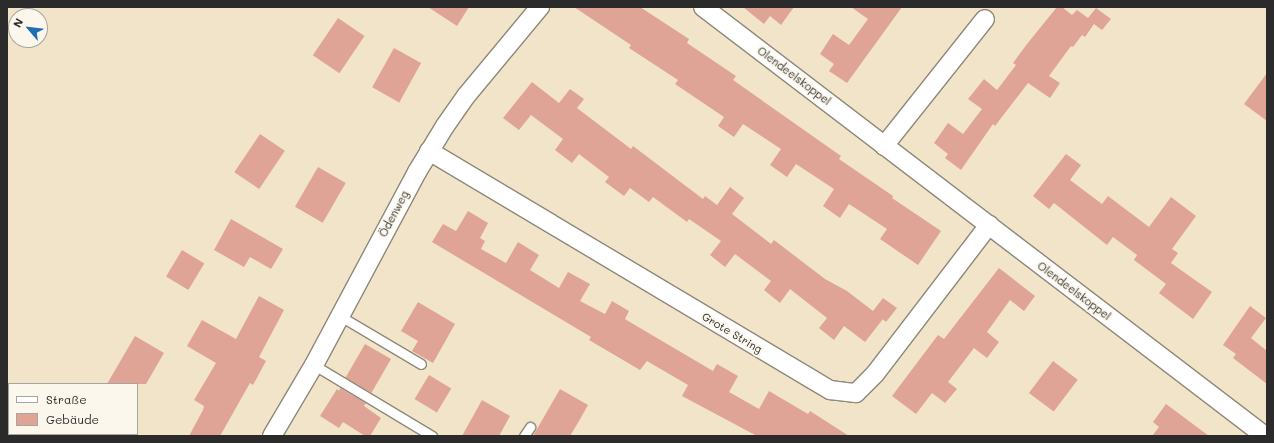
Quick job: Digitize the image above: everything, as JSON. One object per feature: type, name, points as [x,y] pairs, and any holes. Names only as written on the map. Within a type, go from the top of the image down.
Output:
[{"type":"street","name":"Ödenweg","points":[[272,436],[314,365],[429,151],[466,96],[540,7]]},
{"type":"street","name":"Olendeelskoppel","points":[[703,7],[1264,436]]},
{"type":"street","points":[[884,146],[985,19]]},
{"type":"street","name":"Grote String","points":[[429,151],[830,390],[856,393],[875,374],[989,225]]},
{"type":"lane","points":[[340,316],[421,364]]},
{"type":"lane","points":[[314,365],[432,436]]},
{"type":"lane","points":[[524,436],[530,427]]},
{"type":"building","points":[[428,7],[469,7],[457,26]]},
{"type":"building","points":[[574,7],[640,7],[689,39],[687,43],[736,76],[733,80],[841,156],[839,159],[893,196],[892,198],[941,231],[918,265],[880,239],[887,229],[849,204],[840,218],[823,206],[834,189],[796,164],[787,177],[770,165],[781,149],[743,124],[734,137],[718,126],[724,117],[675,84],[678,80],[629,48],[631,45]]},
{"type":"building","points":[[743,7],[794,7],[781,25],[770,16],[764,24]]},
{"type":"building","points":[[851,7],[902,7],[847,83],[829,71],[834,64],[820,54],[833,34],[849,45],[868,19]]},
{"type":"building","points":[[1057,7],[1062,7],[1072,15],[1077,10],[1088,18],[1096,8],[1111,19],[1102,30],[1094,24],[1085,37],[1082,35],[1073,47],[1071,46],[1049,76],[1060,83],[1050,98],[1028,83],[995,126],[993,124],[961,170],[945,158],[948,154],[934,143],[948,123],[963,134],[982,109],[968,99],[984,79],[997,90],[1016,65],[1013,63]]},
{"type":"building","points":[[338,18],[365,36],[339,73],[313,55]]},
{"type":"building","points":[[394,48],[421,63],[399,102],[372,87]]},
{"type":"building","points":[[1267,73],[1267,121],[1244,104]]},
{"type":"building","points":[[532,82],[559,103],[570,89],[584,99],[577,108],[631,149],[633,146],[703,199],[705,196],[717,205],[730,187],[744,198],[732,214],[771,244],[774,240],[825,279],[847,291],[873,311],[883,298],[897,308],[886,322],[883,319],[865,342],[844,326],[834,340],[819,328],[827,318],[790,289],[780,303],[764,290],[771,281],[735,254],[725,267],[710,255],[721,241],[689,219],[687,222],[653,197],[649,202],[630,188],[624,196],[605,182],[609,177],[579,154],[572,163],[555,150],[563,139],[531,115],[519,130],[503,118]]},
{"type":"building","points":[[260,134],[285,151],[259,189],[234,172]]},
{"type":"building","points":[[1066,154],[1081,165],[1070,180],[1102,204],[1108,196],[1149,227],[1171,197],[1196,216],[1172,249],[1178,253],[1171,263],[1212,292],[1193,319],[1159,293],[1166,284],[1134,260],[1137,255],[1113,237],[1107,245],[1054,203],[1049,209],[1033,196]]},
{"type":"building","points":[[318,167],[346,183],[323,223],[295,207]]},
{"type":"building","points":[[468,211],[488,223],[480,238],[485,241],[481,249],[506,263],[518,242],[539,255],[530,270],[559,288],[568,272],[590,284],[580,301],[605,314],[612,301],[629,311],[625,319],[640,328],[713,371],[717,364],[738,376],[729,392],[759,409],[769,391],[808,414],[810,411],[849,436],[757,436],[682,396],[688,385],[647,361],[640,370],[589,340],[591,337],[432,242],[443,224],[456,231]]},
{"type":"building","points":[[231,219],[283,249],[271,269],[250,257],[244,267],[214,250]]},
{"type":"building","points":[[182,250],[204,263],[188,290],[166,277]]},
{"type":"building","points":[[999,268],[1035,296],[1024,311],[1010,300],[987,332],[999,342],[987,358],[974,348],[948,382],[957,389],[945,403],[932,393],[916,414],[892,396],[938,335],[944,339]]},
{"type":"building","points":[[259,296],[284,310],[259,357],[266,361],[253,385],[250,383],[220,436],[189,436],[204,406],[194,400],[216,363],[187,346],[202,320],[236,339]]},
{"type":"building","points":[[418,302],[455,324],[433,363],[412,351],[418,341],[401,331]]},
{"type":"building","points":[[1250,306],[1266,318],[1251,338],[1267,351],[1267,384],[1233,358],[1236,354],[1223,345]]},
{"type":"building","points":[[135,336],[164,353],[146,384],[108,383]]},
{"type":"building","points":[[365,344],[391,359],[371,393],[346,378]]},
{"type":"building","points":[[1053,361],[1078,380],[1054,412],[1029,393]]},
{"type":"building","points":[[429,375],[451,388],[437,412],[415,399]]},
{"type":"building","points":[[340,388],[366,403],[364,406],[381,418],[370,436],[365,436],[343,422],[339,428],[320,416],[337,389],[339,391]]},
{"type":"building","points":[[560,389],[588,405],[579,421],[570,436],[533,436]]},
{"type":"building","points":[[482,400],[510,416],[499,436],[462,436]]},
{"type":"building","points":[[1166,404],[1209,436],[1152,436],[1159,427],[1153,422]]}]
